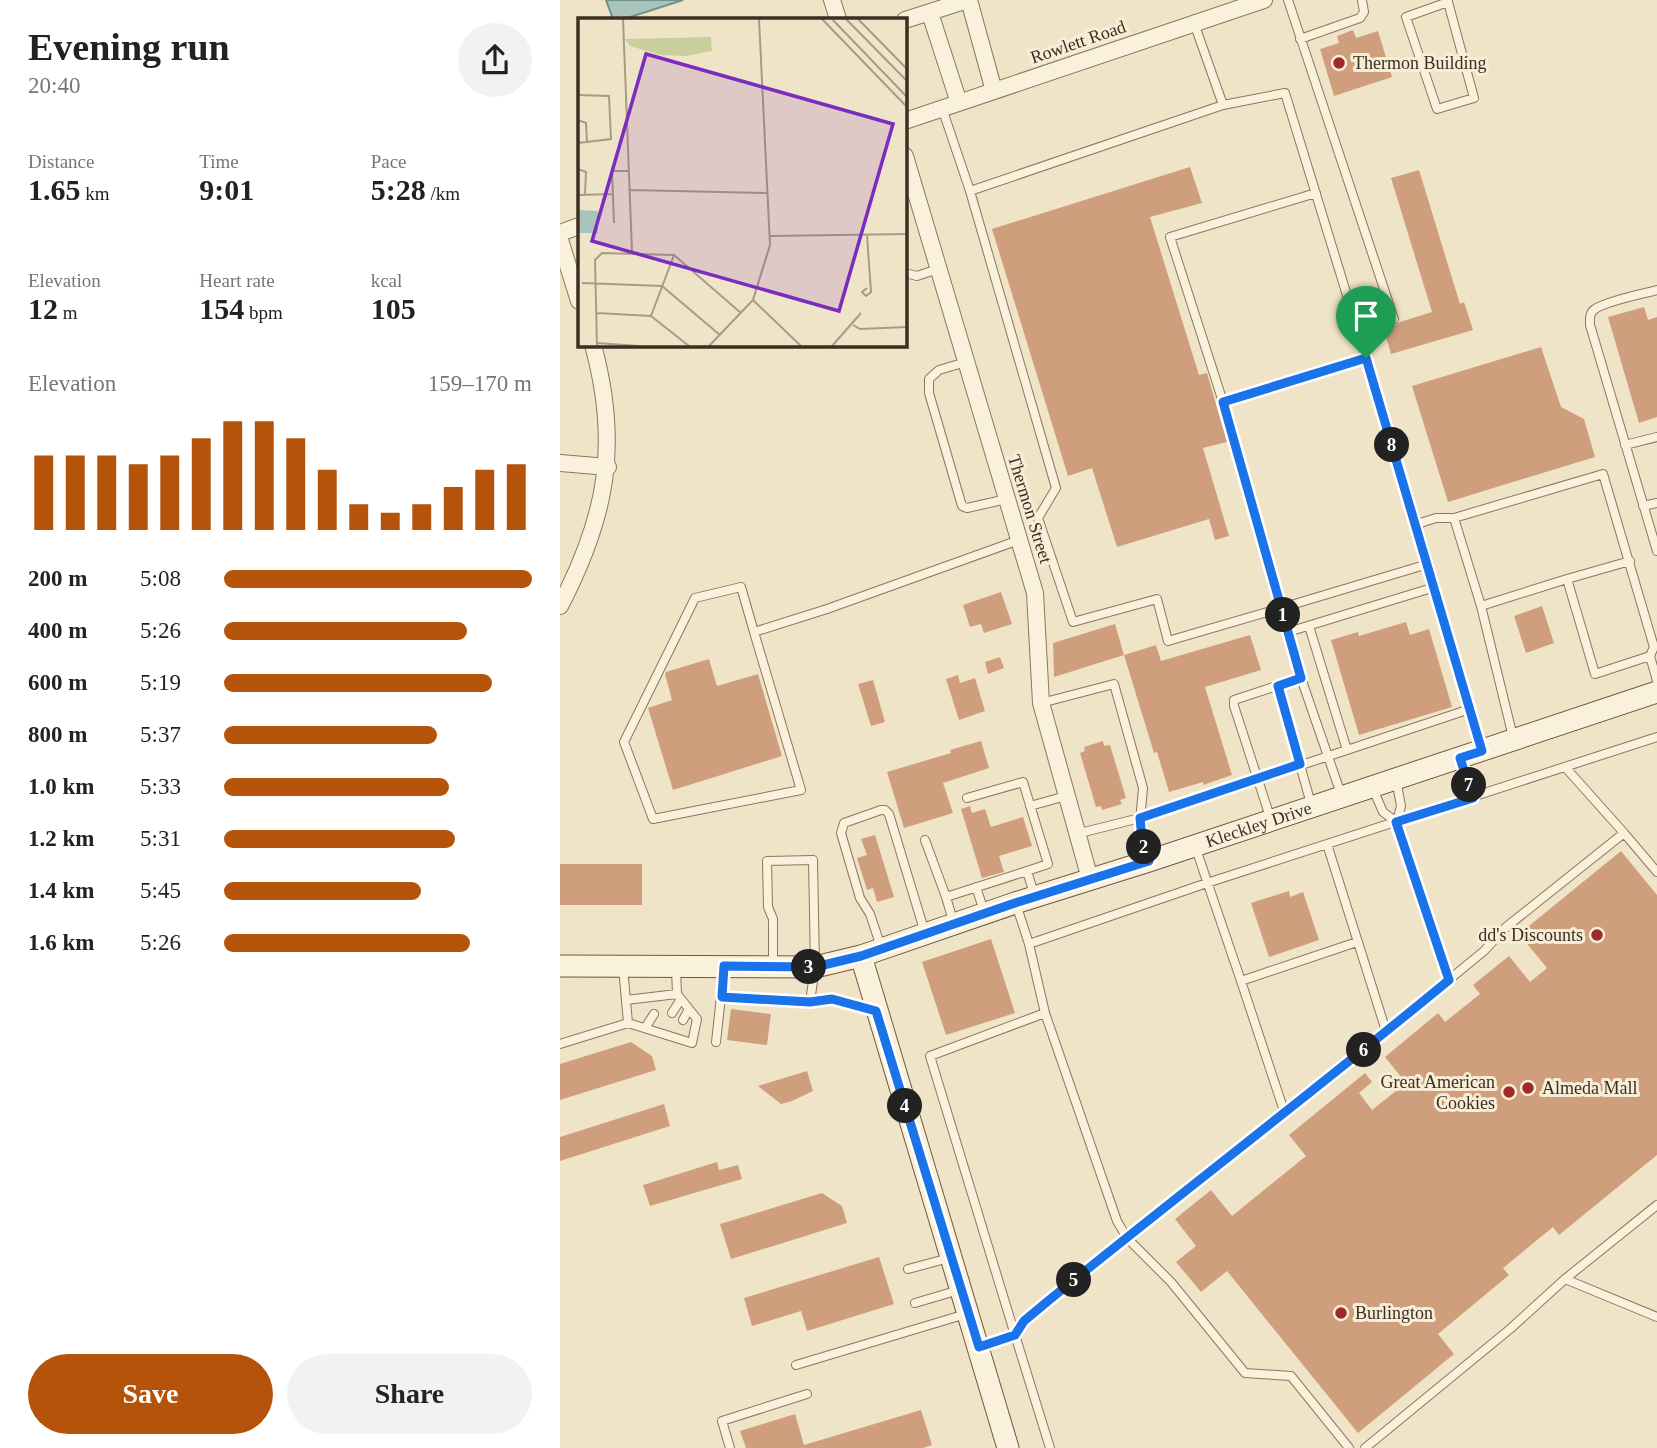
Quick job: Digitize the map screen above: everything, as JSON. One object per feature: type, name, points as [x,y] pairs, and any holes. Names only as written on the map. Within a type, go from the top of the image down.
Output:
[{"type":"street","points":[[832,0],[838,18]]},
{"type":"street","points":[[906,20],[969,0],[994,91]]},
{"type":"street","name":"Rowlett Road","points":[[906,121],[1264,0]]},
{"type":"street","points":[[930,13],[959,103]]},
{"type":"street","name":"Thermon Street","points":[[906,163],[911,198],[938,269],[1035,593],[1041,703],[1090,879]]},
{"type":"street","points":[[560,233],[578,226]]},
{"type":"street","points":[[560,240],[578,298]]},
{"type":"street","points":[[560,606],[576,576],[591,538],[608,467],[603,386],[593,346]]},
{"type":"street","points":[[560,463],[608,467]]},
{"type":"street","name":"Kleckley Drive","points":[[560,966],[815,967],[861,956],[1657,692]]},
{"type":"street","points":[[861,956],[1008,1448]]},
{"type":"lane","points":[[1288,0],[1394,318]]},
{"type":"lane","points":[[1300,39],[1360,18],[1364,12],[1362,0]]},
{"type":"lane","points":[[1448,1],[1474,98],[1437,109],[1406,18],[1448,1]]},
{"type":"lane","points":[[1195,23],[1223,105]]},
{"type":"lane","points":[[970,191],[1223,105],[1285,93],[1482,751]]},
{"type":"lane","points":[[942,108],[970,191],[1056,488],[1038,518],[1073,622],[1157,599],[1168,641],[1428,564]]},
{"type":"lane","points":[[1316,193],[1170,237],[1223,402],[1301,678],[1342,797]]},
{"type":"lane","points":[[906,273],[917,276],[938,269]]},
{"type":"lane","points":[[1657,290],[1604,305],[1594,310],[1590,316],[1590,325],[1657,551]]},
{"type":"lane","points":[[1223,402],[1366,358]]},
{"type":"lane","points":[[966,362],[939,370],[929,379],[929,393],[962,506],[967,508],[1007,499]]},
{"type":"lane","points":[[1625,445],[1657,437]]},
{"type":"lane","points":[[1416,524],[1436,517],[1454,518],[1603,474],[1654,647],[1650,656],[1657,681]]},
{"type":"lane","points":[[1643,506],[1657,503]]},
{"type":"lane","points":[[1454,518],[1481,606],[1514,740]]},
{"type":"lane","points":[[754,632],[827,609],[1019,540]]},
{"type":"lane","points":[[1481,606],[1630,561]]},
{"type":"lane","points":[[1567,579],[1595,674],[1650,656]]},
{"type":"lane","points":[[741,587],[754,632],[801,790],[653,819],[624,742],[695,598],[741,587]]},
{"type":"lane","points":[[1288,632],[1435,587]]},
{"type":"lane","points":[[1309,626],[1347,750]]},
{"type":"lane","points":[[1271,820],[1234,700],[1301,678]]},
{"type":"lane","points":[[1041,703],[1114,684],[1143,788],[1140,818],[1142,839],[1149,861]]},
{"type":"lane","points":[[1278,686],[1312,807]]},
{"type":"lane","points":[[1076,834],[1140,818],[1470,709]]},
{"type":"lane","points":[[1029,944],[1207,883],[1657,737]]},
{"type":"lane","points":[[1460,758],[1473,798]]},
{"type":"lane","points":[[1564,767],[1657,872]]},
{"type":"lane","points":[[1396,779],[1401,806],[1396,822]]},
{"type":"lane","points":[[946,897],[1048,864],[1023,782],[967,798]]},
{"type":"lane","points":[[1372,787],[1383,812],[1396,822],[1449,980]]},
{"type":"lane","points":[[1030,806],[1066,796]]},
{"type":"lane","points":[[881,949],[870,914],[860,898],[841,833],[844,823],[881,810],[889,814],[925,933]]},
{"type":"lane","points":[[979,1347],[1015,1335],[1024,1321],[1231,1153],[1285,1114],[1624,832]]},
{"type":"lane","points":[[925,840],[954,924]]},
{"type":"lane","points":[[1327,844],[1386,1031]]},
{"type":"lane","points":[[1195,846],[1285,1114]]},
{"type":"lane","points":[[774,967],[773,919],[768,907],[766,861],[813,860],[815,967],[810,1002]]},
{"type":"lane","points":[[1027,870],[1025,900],[1029,944],[1045,1013],[1117,1221],[1127,1238],[1171,1282],[1245,1373],[1291,1376],[1349,1448]]},
{"type":"lane","points":[[976,887],[984,914]]},
{"type":"lane","points":[[1241,981],[1357,942]]},
{"type":"lane","points":[[672,1013],[679,996],[676,965]]},
{"type":"lane","points":[[716,1042],[724,966]]},
{"type":"lane","points":[[623,967],[628,1023]]},
{"type":"lane","points":[[660,1004],[665,995]]},
{"type":"lane","points":[[626,1000],[679,996]]},
{"type":"lane","points":[[560,1044],[628,1023],[660,1033],[676,1034],[692,1043],[697,1018],[679,996]]},
{"type":"lane","points":[[722,997],[810,1002],[832,999],[876,1011]]},
{"type":"lane","points":[[683,1020],[689,1010]]},
{"type":"lane","points":[[1045,1013],[930,1056],[1050,1448]]},
{"type":"lane","points":[[645,1028],[654,1014]]},
{"type":"lane","points":[[660,1033],[666,1023]]},
{"type":"lane","points":[[1365,1448],[1657,1205]]},
{"type":"lane","points":[[908,1269],[951,1257]]},
{"type":"lane","points":[[1565,1279],[1657,1317]]},
{"type":"lane","points":[[915,1303],[961,1289]]},
{"type":"lane","points":[[796,1365],[969,1313]]},
{"type":"lane","points":[[730,1448],[722,1421],[807,1394]]},
{"type":"water","points":[[606,0],[683,0],[627,18],[613,18]]},
{"type":"building","name":"Thermon Building","points":[[1353,30],[1356,38],[1378,31],[1392,77],[1334,96],[1320,49],[1339,43],[1337,36]]},
{"type":"building","points":[[1190,167],[1202,203],[1150,217],[1199,375],[1207,373],[1227,442],[1203,448],[1229,536],[1215,540],[1209,519],[1117,547],[1092,468],[1068,476],[992,229]]},
{"type":"building","points":[[1419,170],[1460,304],[1464,302],[1473,330],[1391,354],[1383,327],[1432,312],[1391,178]]},
{"type":"building","points":[[1644,307],[1648,320],[1657,317],[1657,417],[1639,423],[1608,317]]},
{"type":"building","points":[[1541,347],[1561,407],[1584,419],[1595,457],[1448,502],[1412,386]]},
{"type":"building","points":[[1001,592],[1012,624],[984,633],[981,624],[970,627],[963,605]]},
{"type":"building","points":[[1542,606],[1554,643],[1526,653],[1514,616]]},
{"type":"building","points":[[1406,622],[1410,635],[1429,629],[1452,707],[1359,735],[1331,640],[1358,632],[1359,636]]},
{"type":"building","points":[[1115,624],[1124,655],[1054,677],[1053,643]]},
{"type":"building","points":[[1250,635],[1261,670],[1205,687],[1232,775],[1169,792],[1124,655],[1156,645],[1161,661]]},
{"type":"building","points":[[1000,657],[1004,668],[988,674],[985,662]]},
{"type":"building","points":[[709,659],[717,686],[758,674],[782,756],[673,790],[648,708],[672,700],[666,672]]},
{"type":"building","points":[[958,675],[960,683],[975,678],[985,711],[959,720],[946,679]]},
{"type":"building","points":[[873,680],[885,722],[871,726],[858,684]]},
{"type":"building","points":[[981,741],[989,768],[943,783],[953,813],[904,828],[887,772]]},
{"type":"building","points":[[1103,741],[1104,746],[1110,745],[1126,798],[1120,800],[1122,804],[1102,810],[1101,806],[1096,807],[1080,753],[1085,751],[1084,747]]},
{"type":"building","points":[[970,806],[972,813],[985,809],[991,827],[1023,817],[1032,846],[999,856],[1004,872],[982,878],[961,809]]},
{"type":"building","points":[[875,835],[894,897],[877,902],[873,888],[867,890],[857,858],[867,855],[861,839]]},
{"type":"building","name":"Almeda Mall","points":[[1621,851],[1657,895],[1657,1155],[1559,1235],[1553,1227],[1503,1268],[1509,1275],[1438,1334],[1454,1354],[1358,1433],[1227,1271],[1201,1292],[1176,1262],[1196,1246],[1175,1219],[1211,1190],[1232,1216],[1306,1156],[1289,1135],[1365,1073],[1372,1082],[1359,1093],[1372,1110],[1406,1083],[1385,1057],[1438,1013],[1445,1022],[1480,994],[1473,985],[1509,956],[1530,982],[1547,968],[1519,934]]},
{"type":"building","points":[[560,864],[642,864],[642,905],[560,905]]},
{"type":"building","points":[[1289,891],[1290,897],[1303,892],[1319,940],[1269,957],[1251,903]]},
{"type":"building","points":[[991,939],[1015,1013],[946,1035],[922,962]]},
{"type":"building","points":[[731,1009],[771,1014],[767,1045],[727,1040]]},
{"type":"building","points":[[631,1042],[652,1056],[656,1070],[560,1100],[560,1064]]},
{"type":"building","points":[[807,1071],[813,1091],[792,1101],[781,1104],[758,1086]]},
{"type":"building","points":[[664,1104],[670,1126],[560,1161],[560,1137]]},
{"type":"building","points":[[717,1162],[719,1170],[738,1165],[742,1179],[650,1206],[643,1185]]},
{"type":"building","points":[[822,1193],[842,1206],[847,1223],[731,1259],[720,1224]]},
{"type":"building","points":[[879,1257],[894,1304],[807,1331],[801,1311],[752,1326],[744,1298]]},
{"type":"building","points":[[921,1410],[932,1445],[923,1448],[746,1448],[740,1431],[795,1414],[804,1445]]},
{"type":"place","name":"Thermon Building","points":[[1339,63]]},
{"type":"place","name":"dd's Discounts","points":[[1597,935]]},
{"type":"place","name":"Almeda Mall","points":[[1528,1088]]},
{"type":"place","name":"Great American Cookies","points":[[1509,1092]]},
{"type":"place","name":"Burlington","points":[[1341,1313]]},
{"type":"route","points":[[1366,358],[1482,751],[1460,758],[1473,798],[1396,822],[1449,980],[1285,1114],[1231,1153],[1048,1301],[1024,1321],[1015,1335],[979,1347],[876,1011],[832,999],[810,1002],[722,997],[724,966],[815,967],[861,956],[1149,861],[1142,839],[1140,818],[1300,764],[1278,686],[1301,678],[1223,402],[1366,358]]}]
